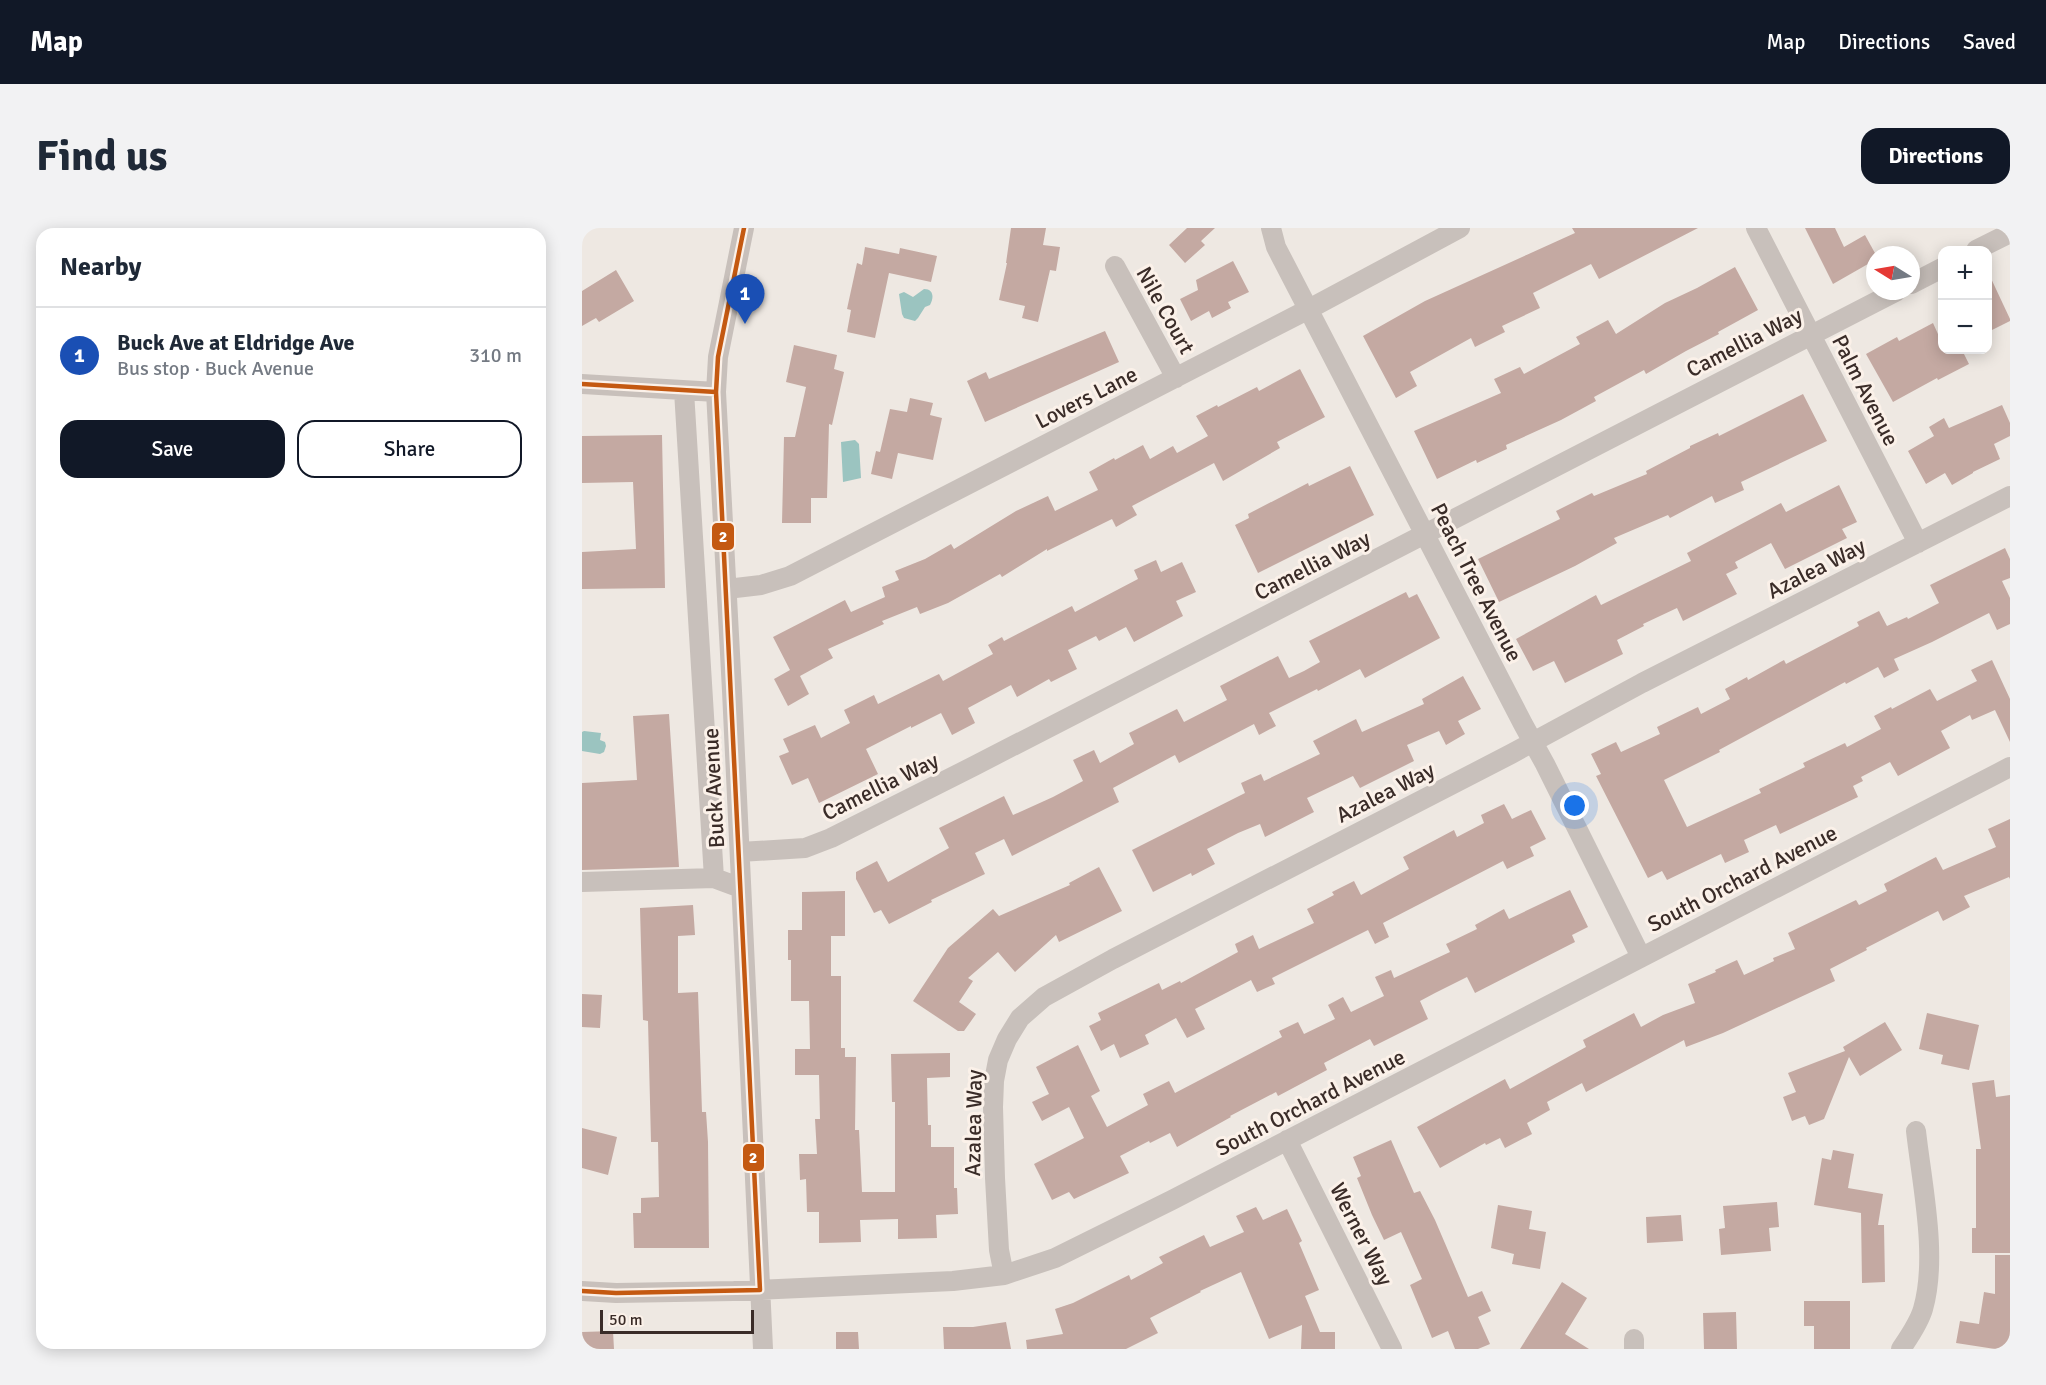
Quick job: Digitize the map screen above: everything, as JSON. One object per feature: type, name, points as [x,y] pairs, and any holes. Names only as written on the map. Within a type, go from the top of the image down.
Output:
[{"type":"street","name":"Buck Avenue","points":[[744,228],[718,356],[716,392],[764,1349]]},
{"type":"street","name":"Peach Tree Avenue","points":[[1271,228],[1276,247],[1641,957]]},
{"type":"street","name":"Lovers Lane","points":[[727,589],[761,585],[790,576],[1309,309],[1460,228]]},
{"type":"street","name":"Palm Avenue","points":[[1756,228],[1918,543]]},
{"type":"street","points":[[1984,246],[2010,233]]},
{"type":"street","name":"Nile Court","points":[[1114,266],[1176,378]]},
{"type":"street","points":[[1920,279],[1938,270]]},
{"type":"street","name":"Camellia Way","points":[[740,852],[805,848],[831,838],[1879,300]]},
{"type":"street","points":[[582,384],[716,392]]},
{"type":"street","points":[[684,391],[714,878]]},
{"type":"street","name":"Azalea Way","points":[[1004,1275],[999,1248],[995,1178],[994,1081],[998,1060],[1007,1039],[1020,1018],[1044,997],[1113,959],[1533,743],[1642,683],[2010,496]]},
{"type":"street","name":"South Orchard Avenue","points":[[582,1291],[627,1293],[760,1290],[953,1281],[1004,1275],[1055,1258],[2010,767]]},
{"type":"street","points":[[582,882],[714,878],[741,888]]},
{"type":"street","points":[[1901,1349],[1922,1311],[1929,1285],[1930,1250],[1916,1131]]},
{"type":"street","name":"Werner Way","points":[[1287,1140],[1392,1349]]},
{"type":"water","points":[[924,289],[932,294],[930,305],[925,307],[915,321],[904,318],[899,294],[904,292],[913,297]]},
{"type":"water","points":[[855,440],[859,444],[861,478],[843,482],[841,442]]},
{"type":"water","points":[[582,732],[601,733],[600,740],[605,742],[606,746],[604,752],[600,754],[582,751]]},
{"type":"building","points":[[1011,228],[1046,228],[1043,245],[1060,247],[1056,271],[1050,270],[1038,322],[1022,318],[1025,306],[999,300],[1007,263]]},
{"type":"building","points":[[1187,228],[1215,228],[1201,241],[1205,245],[1185,263],[1169,245]]},
{"type":"building","points":[[1572,228],[1698,228],[1599,279],[1591,264],[1533,293],[1540,308],[1502,326],[1505,332],[1475,347],[1471,338],[1410,372],[1417,386],[1396,398],[1363,336],[1425,301],[1575,233]]},
{"type":"building","points":[[1805,228],[1835,228],[1844,247],[1865,235],[1871,246],[1866,246],[1866,265],[1833,284]]},
{"type":"building","points":[[865,247],[899,254],[900,248],[937,256],[931,282],[889,273],[875,338],[847,332],[851,310],[847,309],[857,263],[862,265]]},
{"type":"building","points":[[1233,261],[1249,292],[1228,302],[1231,308],[1212,318],[1209,311],[1191,321],[1180,299],[1198,290],[1196,280]]},
{"type":"building","points":[[1735,267],[1758,310],[1646,374],[1644,370],[1594,397],[1596,401],[1561,420],[1506,445],[1507,449],[1477,463],[1476,460],[1437,479],[1414,431],[1501,393],[1494,379],[1520,367],[1524,374],[1580,344],[1576,337],[1608,320],[1616,334],[1665,303]]},
{"type":"building","points":[[616,270],[634,301],[599,322],[596,318],[582,326],[582,291]]},
{"type":"building","points":[[1992,281],[2010,319],[1992,330]]},
{"type":"building","points":[[1933,323],[1938,334],[1938,354],[1964,354],[1969,364],[1893,402],[1866,354],[1897,337],[1899,341]]},
{"type":"building","points":[[1105,331],[1119,362],[985,422],[967,381],[986,372],[989,379]]},
{"type":"building","points":[[794,345],[837,355],[834,369],[844,372],[832,425],[829,424],[827,498],[811,498],[811,523],[782,523],[784,437],[795,437],[806,387],[786,382]]},
{"type":"building","points":[[1300,369],[1325,417],[1277,442],[1280,448],[1223,481],[1214,463],[1132,506],[1137,515],[1116,527],[1112,519],[1047,551],[1047,549],[1002,577],[1000,574],[948,603],[920,614],[917,607],[882,621],[884,624],[828,649],[833,658],[800,676],[809,694],[788,706],[774,679],[790,670],[773,637],[845,600],[851,612],[885,597],[882,587],[899,580],[895,571],[925,559],[951,544],[954,549],[1016,511],[1048,496],[1055,511],[1098,490],[1089,472],[1114,458],[1115,460],[1143,445],[1150,459],[1173,446],[1177,453],[1208,436],[1196,416],[1257,387],[1259,391]]},
{"type":"building","points":[[1803,394],[1827,441],[1741,482],[1744,490],[1715,503],[1712,496],[1670,518],[1668,515],[1614,538],[1617,543],[1499,602],[1478,559],[1560,519],[1556,511],[1592,493],[1594,496],[1647,474],[1646,471],[1690,446],[1718,433],[1719,436]]},
{"type":"building","points":[[910,398],[933,403],[930,415],[942,418],[933,460],[898,453],[892,479],[871,474],[876,451],[880,452],[890,409],[907,412]]},
{"type":"building","points":[[2002,405],[2010,423],[2010,436],[1994,444],[2000,459],[1952,485],[1945,473],[1926,484],[1908,451],[1934,436],[1929,427],[1944,418],[1949,428]]},
{"type":"building","points":[[662,435],[665,588],[582,589],[582,552],[636,549],[633,482],[582,483],[582,436]]},
{"type":"building","points":[[1350,466],[1374,515],[1258,573],[1235,525],[1249,518],[1248,514],[1308,483],[1309,486]]},
{"type":"building","points":[[1839,485],[1857,522],[1842,529],[1847,538],[1785,569],[1771,543],[1735,562],[1738,568],[1726,574],[1737,594],[1683,621],[1677,608],[1643,624],[1644,626],[1617,640],[1623,654],[1565,683],[1554,661],[1533,671],[1516,639],[1596,595],[1601,605],[1691,561],[1687,553],[1781,503],[1786,512]]},
{"type":"building","points":[[2005,548],[2010,559],[2010,578],[2002,581],[2010,598],[2010,624],[1997,630],[1989,613],[1894,659],[1899,670],[1884,678],[1878,667],[1846,684],[1845,682],[1719,750],[1720,752],[1664,780],[1687,827],[1761,793],[1759,789],[1805,767],[1803,763],[1845,743],[1847,747],[1881,729],[1874,716],[1891,707],[1892,709],[1930,689],[1937,701],[1977,681],[1971,670],[1992,660],[2010,699],[2010,742],[1995,710],[1972,720],[1970,715],[1941,731],[1950,748],[1898,776],[1890,762],[1861,777],[1863,781],[1853,786],[1858,797],[1780,834],[1776,825],[1744,840],[1749,852],[1725,863],[1721,854],[1667,880],[1662,871],[1648,878],[1596,776],[1601,774],[1591,754],[1616,742],[1621,752],[1660,734],[1657,727],[1698,707],[1701,714],[1730,699],[1725,689],[1747,677],[1748,680],[1784,660],[1786,664],[1859,626],[1857,622],[1879,611],[1887,626],[1907,617],[1908,619],[1939,603],[1930,585]]},
{"type":"building","points":[[1156,560],[1161,572],[1182,562],[1196,592],[1176,601],[1183,616],[1134,642],[1126,627],[1099,641],[1096,636],[1068,650],[1077,669],[1051,682],[1049,679],[1017,697],[1011,685],[968,708],[975,723],[952,735],[941,713],[866,749],[878,774],[819,803],[808,778],[792,785],[779,756],[789,752],[783,739],[815,725],[821,738],[850,723],[844,710],[874,695],[878,704],[939,674],[943,681],[993,654],[988,645],[1002,637],[1004,641],[1072,606],[1075,612],[1138,579],[1134,570]]},
{"type":"building","points":[[1406,592],[1409,598],[1417,594],[1440,638],[1365,678],[1360,669],[1269,713],[1276,726],[1259,735],[1254,724],[1179,763],[1175,755],[1113,788],[1119,802],[1012,856],[1004,839],[975,853],[985,874],[931,900],[932,902],[889,924],[881,910],[874,913],[856,879],[856,872],[877,861],[888,882],[949,848],[939,828],[1004,796],[1013,815],[1053,797],[1083,781],[1073,760],[1094,750],[1100,763],[1134,744],[1129,733],[1177,709],[1184,722],[1227,700],[1220,686],[1278,656],[1289,678],[1304,671],[1320,662],[1309,641]]},
{"type":"building","points":[[1463,676],[1481,709],[1458,721],[1465,734],[1446,745],[1439,731],[1407,745],[1414,761],[1360,788],[1353,776],[1307,798],[1314,812],[1265,837],[1260,824],[1238,833],[1207,849],[1215,864],[1153,892],[1132,850],[1245,793],[1241,783],[1261,774],[1264,781],[1320,754],[1313,741],[1356,719],[1362,732],[1424,704],[1422,699]]},
{"type":"building","points":[[669,714],[679,867],[582,870],[582,783],[637,780],[633,716]]},
{"type":"building","points":[[1504,804],[1512,819],[1531,810],[1546,839],[1530,847],[1534,856],[1507,869],[1503,861],[1383,923],[1389,937],[1375,944],[1368,930],[1272,978],[1275,984],[1257,992],[1251,980],[1195,1009],[1205,1029],[1187,1038],[1176,1018],[1145,1035],[1149,1044],[1120,1058],[1114,1044],[1101,1051],[1089,1026],[1101,1020],[1098,1013],[1159,983],[1162,990],[1180,981],[1181,983],[1238,952],[1235,944],[1253,935],[1259,949],[1314,923],[1307,909],[1334,895],[1332,892],[1354,881],[1361,895],[1409,869],[1403,857],[1454,830],[1457,837],[1484,823],[1481,815]]},
{"type":"building","points":[[2010,819],[2010,879],[2009,877],[1964,896],[1970,907],[1943,921],[1938,911],[1830,969],[1835,981],[1723,1033],[1686,1047],[1684,1040],[1586,1092],[1582,1083],[1547,1102],[1550,1110],[1527,1123],[1532,1134],[1505,1148],[1500,1138],[1486,1145],[1485,1143],[1440,1168],[1417,1127],[1505,1079],[1510,1089],[1586,1047],[1583,1040],[1634,1013],[1641,1027],[1663,1015],[1695,1003],[1688,984],[1737,960],[1744,975],[1774,961],[1773,958],[1795,949],[1788,933],[1856,900],[1859,905],[1887,891],[1884,884],[1936,857],[1943,870],[1996,847],[1988,829]]},
{"type":"building","points":[[1099,867],[1122,911],[1059,942],[1056,935],[1015,972],[998,952],[968,978],[973,981],[959,1002],[976,1014],[964,1031],[958,1031],[913,1001],[948,948],[993,909],[999,916],[1070,885],[1069,883]]},
{"type":"building","points":[[1570,890],[1588,927],[1572,935],[1575,942],[1475,993],[1467,977],[1420,1001],[1428,1019],[1374,1046],[1370,1039],[1324,1063],[1327,1070],[1278,1096],[1276,1092],[1177,1147],[1170,1133],[1150,1143],[1149,1141],[1120,1156],[1129,1173],[1074,1199],[1069,1192],[1052,1200],[1034,1164],[1084,1138],[1069,1107],[1042,1121],[1032,1102],[1049,1094],[1036,1067],[1078,1045],[1100,1091],[1091,1096],[1107,1127],[1148,1105],[1143,1094],[1169,1081],[1175,1093],[1282,1037],[1279,1031],[1298,1022],[1304,1034],[1335,1019],[1328,1005],[1343,997],[1351,1012],[1384,996],[1375,977],[1391,970],[1394,978],[1450,952],[1446,944],[1477,929],[1475,925],[1504,909],[1509,919]]},
{"type":"building","points":[[845,891],[845,936],[831,936],[831,976],[841,976],[841,1048],[845,1048],[845,1057],[856,1057],[855,1130],[859,1130],[862,1192],[895,1192],[895,1102],[892,1102],[891,1054],[950,1053],[950,1077],[927,1078],[931,1147],[954,1147],[954,1188],[957,1188],[958,1214],[936,1215],[937,1238],[898,1239],[898,1219],[860,1220],[861,1242],[819,1243],[819,1212],[807,1212],[806,1179],[800,1180],[799,1154],[817,1154],[815,1119],[820,1119],[819,1075],[795,1075],[795,1049],[810,1049],[809,1001],[791,1001],[788,930],[802,930],[802,892]]},
{"type":"building","points":[[693,905],[695,935],[678,936],[678,993],[698,992],[702,1112],[706,1112],[708,1142],[709,1248],[634,1248],[633,1213],[641,1213],[641,1198],[659,1197],[658,1142],[651,1142],[648,1021],[643,1020],[640,908]]},
{"type":"building","points":[[582,994],[602,995],[600,1028],[582,1027]]},
{"type":"building","points":[[1927,1013],[1979,1025],[1969,1070],[1941,1064],[1943,1055],[1919,1049]]},
{"type":"building","points":[[1885,1022],[1902,1050],[1860,1076],[1849,1057],[1824,1119],[1809,1125],[1805,1116],[1792,1121],[1783,1097],[1796,1092],[1788,1073],[1845,1051],[1843,1047]]},
{"type":"building","points":[[1994,1080],[1996,1097],[2010,1095],[2010,1253],[1972,1253],[1972,1228],[1976,1228],[1976,1149],[1981,1149],[1972,1083]]},
{"type":"building","points":[[582,1128],[617,1137],[608,1175],[582,1168]]},
{"type":"building","points":[[1391,1140],[1414,1193],[1420,1191],[1435,1220],[1468,1297],[1482,1291],[1491,1311],[1478,1317],[1490,1344],[1478,1349],[1455,1349],[1448,1331],[1432,1338],[1410,1285],[1422,1279],[1401,1232],[1384,1240],[1357,1178],[1361,1176],[1353,1157]]},
{"type":"building","points":[[1833,1150],[1854,1154],[1848,1188],[1883,1194],[1878,1225],[1884,1225],[1885,1282],[1862,1283],[1861,1213],[1814,1205],[1822,1158],[1831,1160]]},
{"type":"building","points":[[1777,1202],[1779,1227],[1769,1228],[1771,1251],[1721,1255],[1719,1229],[1725,1228],[1723,1206]]},
{"type":"building","points":[[1498,1205],[1532,1211],[1529,1229],[1546,1232],[1540,1269],[1512,1264],[1514,1254],[1491,1248]]},
{"type":"building","points":[[1256,1207],[1263,1220],[1287,1209],[1302,1241],[1299,1243],[1319,1290],[1305,1296],[1320,1332],[1335,1332],[1335,1349],[1301,1349],[1302,1325],[1269,1339],[1241,1272],[1150,1318],[1158,1333],[1126,1349],[1027,1349],[1026,1340],[1063,1334],[1055,1309],[1073,1303],[1129,1275],[1131,1280],[1163,1263],[1159,1257],[1204,1235],[1210,1247],[1244,1232],[1236,1216]]},
{"type":"building","points":[[1681,1215],[1683,1241],[1647,1243],[1646,1217]]},
{"type":"building","points":[[1995,1255],[2010,1255],[2008,1349],[1956,1343],[1960,1321],[1979,1324],[1984,1292],[1995,1294]]},
{"type":"building","points":[[1562,1282],[1587,1298],[1565,1334],[1589,1349],[1520,1349]]},
{"type":"building","points":[[1804,1301],[1850,1301],[1850,1349],[1814,1349],[1814,1326],[1804,1326]]},
{"type":"building","points":[[1736,1312],[1737,1349],[1704,1349],[1703,1313]]},
{"type":"building","points":[[1006,1322],[1011,1349],[944,1349],[943,1327],[973,1327]]},
{"type":"building","points":[[613,1331],[614,1349],[582,1349],[582,1332]]},
{"type":"building","points":[[836,1332],[858,1332],[859,1349],[836,1349]]},
{"type":"transit line","name":"2","points":[[582,1291],[616,1293],[760,1290],[716,392],[718,357],[744,228]]},
{"type":"transit line","name":"2","points":[[582,384],[716,392]]},
{"type":"place","name":"Buck Ave at Eldridge Ave","points":[[745,324]]}]
